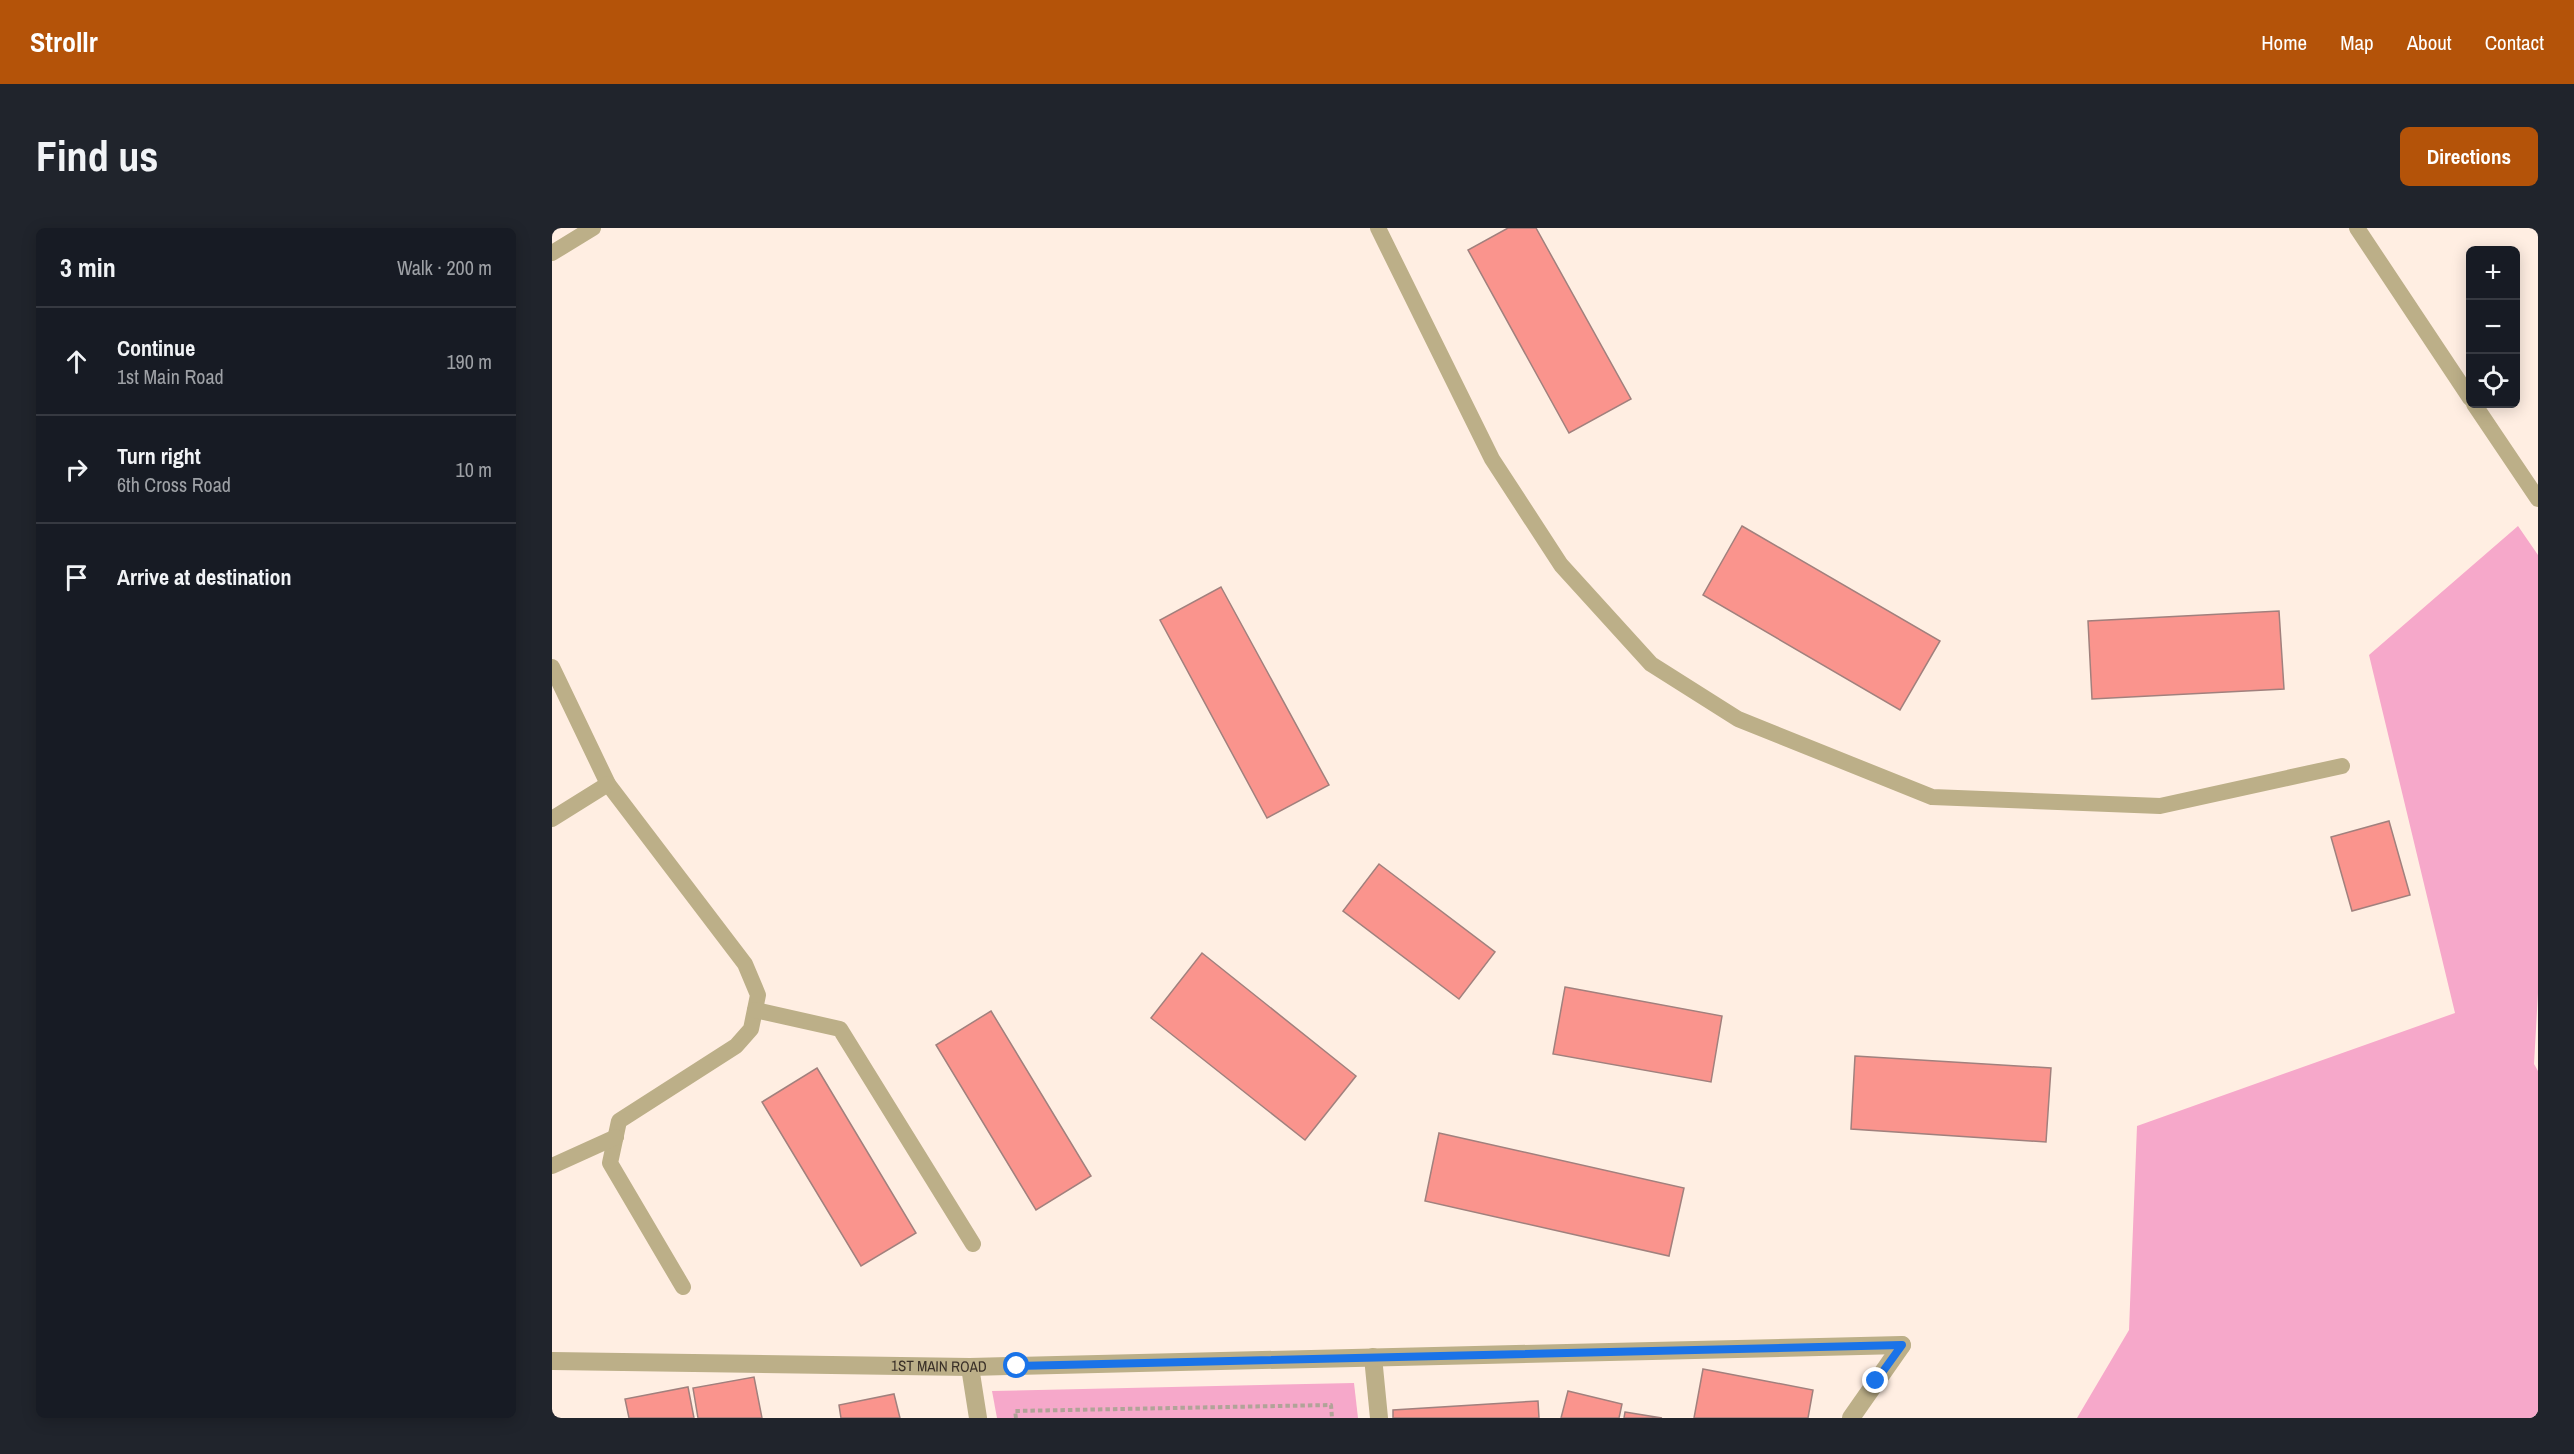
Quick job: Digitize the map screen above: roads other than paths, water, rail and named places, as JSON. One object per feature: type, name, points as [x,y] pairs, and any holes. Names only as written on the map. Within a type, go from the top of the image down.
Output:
[{"type":"street","name":"1ST MAIN ROAD","points":[[552,1361],[970,1367],[1902,1345],[1851,1418]]},
{"type":"street","points":[[1373,1357],[1379,1418]]},
{"type":"street","points":[[970,1367],[978,1418]]},
{"type":"lane","points":[[552,253],[593,228]]},
{"type":"lane","points":[[1378,228],[1492,459],[1561,566],[1651,664],[1738,719],[1932,797],[2160,806],[2342,766]]},
{"type":"lane","points":[[2357,228],[2466,392]]},
{"type":"lane","points":[[2477,408],[2538,499]]},
{"type":"lane","points":[[552,667],[608,784],[745,964],[758,995],[751,1029],[736,1046],[619,1121],[610,1163],[683,1287]]},
{"type":"lane","points":[[552,819],[608,784]]},
{"type":"lane","points":[[755,1010],[840,1029],[973,1244]]},
{"type":"lane","points":[[552,1166],[616,1137]]}]
